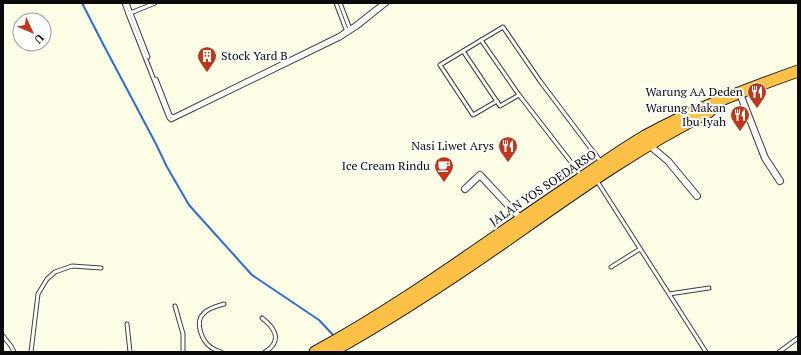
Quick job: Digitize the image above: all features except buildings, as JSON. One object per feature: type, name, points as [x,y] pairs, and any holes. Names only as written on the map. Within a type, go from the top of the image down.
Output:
[{"type":"highway","name":"JALAN YOS SOEDARSO","points":[[606,167],[689,122],[742,99],[798,71]]},
{"type":"highway","name":"JALAN YOS SOEDARSO","points":[[316,351],[355,334],[469,260],[524,222],[589,181],[644,137],[720,96],[798,79]]},
{"type":"highway","name":"JALAN YOS SOEDARSO","points":[[331,352],[424,281],[469,260]]},
{"type":"street","points":[[742,99],[765,158],[780,181]]},
{"type":"street","points":[[649,145],[668,161],[698,196]]},
{"type":"street","points":[[465,189],[480,176],[524,222]]},
{"type":"lane","points":[[126,3],[170,115],[174,117],[348,31],[387,3]]},
{"type":"lane","points":[[130,14],[155,3]]},
{"type":"lane","points":[[130,14],[160,3]]},
{"type":"lane","points":[[336,3],[348,31]]},
{"type":"lane","points":[[340,3],[348,31]]},
{"type":"lane","points":[[348,31],[383,3]]},
{"type":"lane","points":[[497,101],[473,115],[440,65],[503,27],[540,81],[606,167]]},
{"type":"lane","points":[[481,40],[519,95],[589,181],[640,249],[706,352]]},
{"type":"lane","points":[[463,51],[500,106],[519,95]]},
{"type":"lane","points":[[611,266],[640,249]]},
{"type":"lane","points":[[30,352],[38,294],[46,279],[59,270],[72,266],[101,268]]},
{"type":"lane","points":[[669,294],[709,288]]},
{"type":"lane","points":[[221,352],[212,348],[205,341],[199,323],[204,313],[211,308],[224,304]]},
{"type":"lane","points":[[175,306],[183,334],[183,352]]},
{"type":"lane","points":[[262,318],[272,326],[275,336],[275,343],[265,352]]},
{"type":"lane","points":[[127,324],[130,352]]},
{"type":"lane","points":[[3,336],[14,352]]},
{"type":"lane","points":[[779,352],[798,338]]},
{"type":"waterway","points":[[82,3],[167,167],[189,205],[252,275],[319,320],[335,337]]},
{"type":"place","name":"Stock Yard B","points":[[207,73]]},
{"type":"place","name":"Warung AA Deden","points":[[757,109]]},
{"type":"place","name":"Warung Makan Ibu Iyah","points":[[740,132]]},
{"type":"place","name":"Nasi Liwet Arys","points":[[508,163]]},
{"type":"place","name":"Ice Cream Rindu","points":[[444,183]]}]
